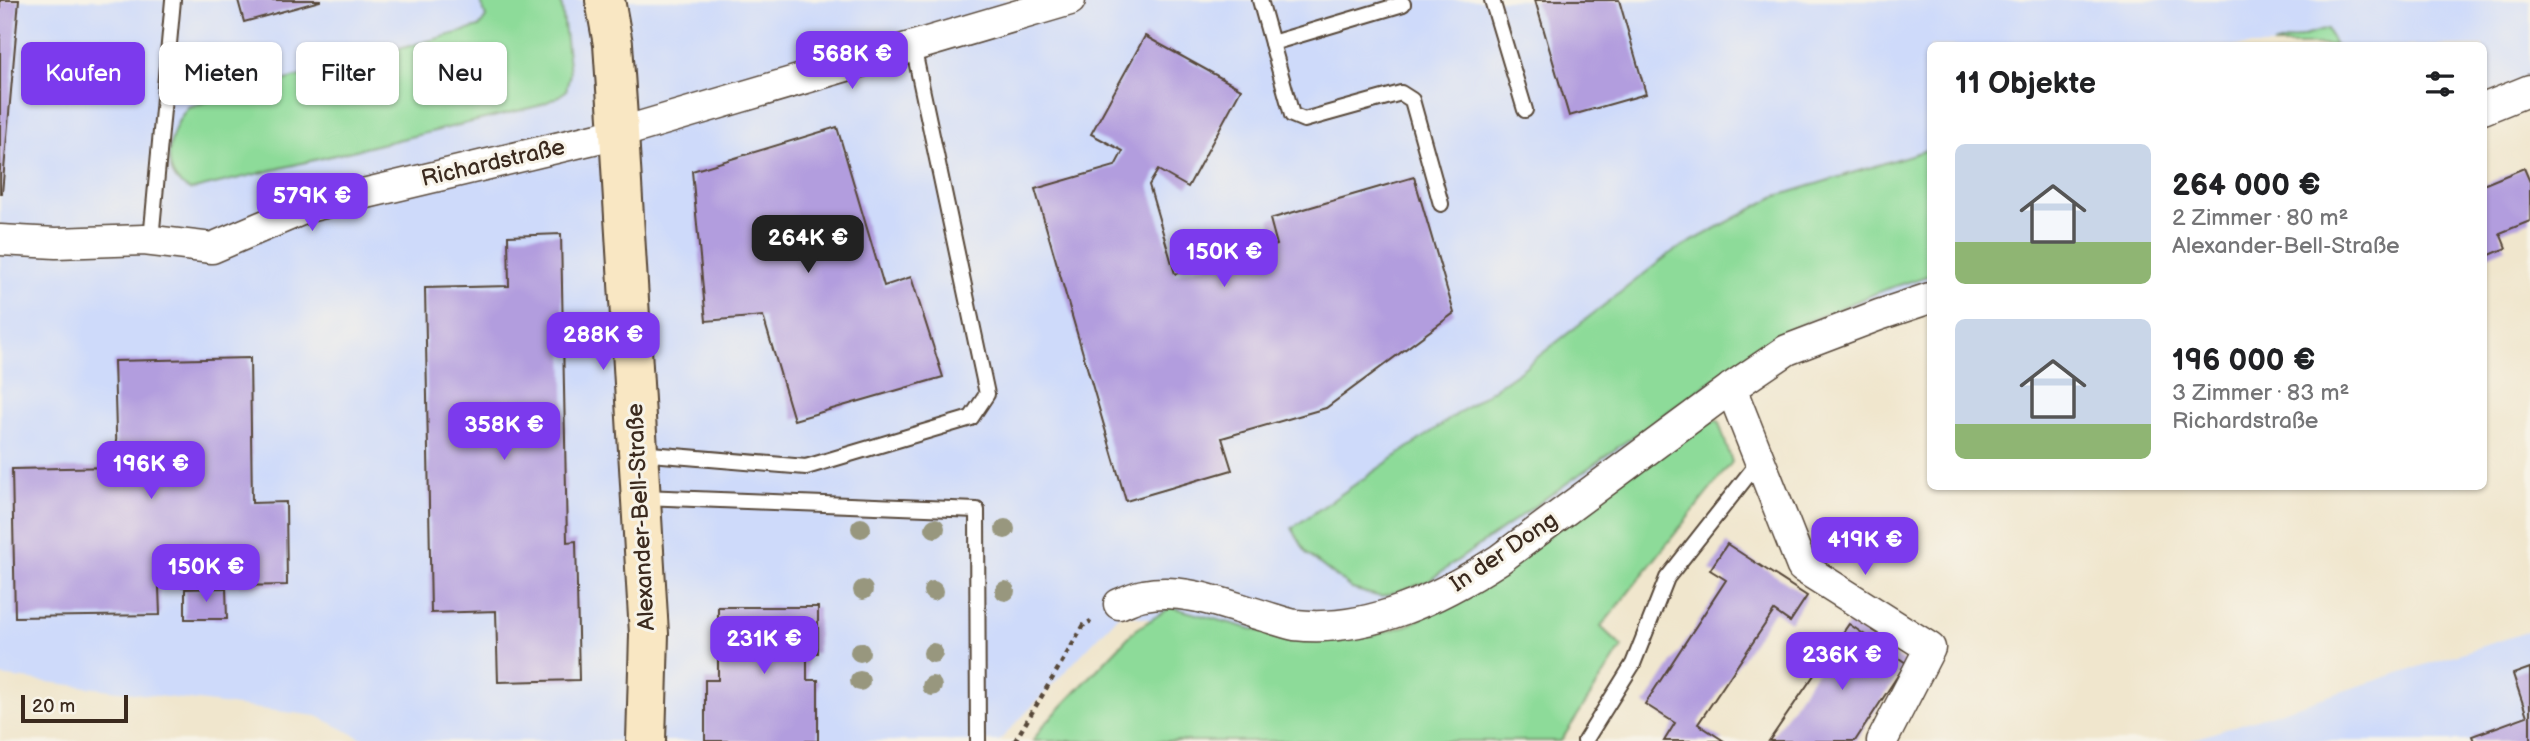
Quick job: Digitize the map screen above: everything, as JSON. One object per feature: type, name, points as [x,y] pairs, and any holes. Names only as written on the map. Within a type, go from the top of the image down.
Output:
[{"type":"street","name":"Alexander-Bell-Straße","points":[[605,0],[613,44],[649,634],[646,741]]},
{"type":"street","name":"Richardstraße","points":[[0,240],[56,243],[151,240],[212,248],[308,207],[619,133],[1070,0]]},
{"type":"street","points":[[2487,107],[2530,90]]},
{"type":"street","name":"In der Dong","points":[[1119,604],[1142,595],[1169,592],[1294,625],[1370,620],[1405,610],[1463,583],[1500,559],[1731,388],[1787,350],[1879,314],[1927,299]]},
{"type":"street","points":[[1731,388],[1802,567],[1930,648],[1882,741]]},
{"type":"lane","points":[[151,240],[173,0]]},
{"type":"lane","points":[[1260,0],[1292,115],[1304,120],[1401,93],[1412,100],[1441,204]]},
{"type":"lane","points":[[1492,0],[1525,110]]},
{"type":"lane","points":[[1272,43],[1403,5]]},
{"type":"lane","points":[[638,453],[806,467],[971,418],[986,394],[913,46]]},
{"type":"lane","points":[[1585,741],[1633,664],[1667,578],[1760,460]]},
{"type":"lane","points":[[640,496],[977,510],[978,741]]},
{"type":"path","points":[[1015,741],[1084,625],[1119,604]]},
{"type":"shaded area","points":[[0,0],[2530,0],[2530,77],[2487,94],[2487,42],[1927,42],[1927,298],[1787,350],[1500,559],[1290,649],[1121,613],[999,741],[367,741],[317,716],[0,676]]},
{"type":"shaded area","points":[[2530,631],[2530,741],[2188,741]]},
{"type":"green space","points":[[480,0],[561,0],[570,73],[566,91],[538,106],[190,190],[173,174],[169,151],[176,127],[188,107],[282,105],[282,81],[296,77],[296,105],[399,105],[399,49],[413,45],[413,105],[507,105],[507,42],[424,42],[479,27],[486,17]]},
{"type":"green space","points":[[2327,29],[2334,42],[2283,42]]},
{"type":"green space","points":[[1927,150],[1927,276],[1881,291],[1780,333],[1427,582],[1381,597],[1352,589],[1307,554],[1292,528],[1521,370],[1672,252],[1774,197]]},
{"type":"green space","points":[[1718,420],[1732,462],[1601,627],[1622,647],[1561,741],[1033,741],[1043,726],[1135,630],[1171,607],[1270,634],[1355,640],[1408,625],[1476,590],[1694,424]]},
{"type":"building","points":[[0,0],[19,0],[2,193],[0,193]]},
{"type":"building","points":[[238,0],[320,0],[320,1],[244,22]]},
{"type":"building","points":[[1535,0],[1619,0],[1646,94],[1569,116]]},
{"type":"building","points":[[1145,36],[1241,89],[1188,187],[1158,170],[1149,185],[1175,274],[1277,245],[1270,219],[1414,177],[1454,313],[1326,408],[1222,438],[1232,470],[1126,501],[1035,189],[1115,166],[1123,151],[1091,134]]},
{"type":"building","points":[[837,127],[884,286],[911,277],[943,377],[794,420],[763,316],[706,321],[692,171]]},
{"type":"building","points":[[2524,168],[2530,182],[2530,221],[2500,233],[2506,248],[2487,256],[2487,183]]},
{"type":"building","points":[[561,234],[567,542],[576,541],[579,680],[498,682],[496,611],[431,613],[425,288],[509,286],[508,236]]},
{"type":"building","points":[[250,358],[252,503],[286,502],[287,585],[159,587],[160,615],[15,617],[12,469],[117,467],[114,361]]},
{"type":"building","points":[[1727,544],[1807,596],[1790,622],[1774,611],[1698,724],[1724,741],[1664,741],[1675,723],[1645,704],[1726,580],[1710,570]]},
{"type":"building","points":[[226,588],[227,619],[185,619],[185,589]]},
{"type":"building","points":[[718,607],[818,607],[818,653],[807,653],[807,680],[818,680],[818,741],[705,741],[705,680],[718,680]]},
{"type":"building","points":[[1849,624],[1906,663],[1855,741],[1769,741]]},
{"type":"building","points":[[2530,668],[2530,741],[2474,741],[2472,736],[2527,716],[2513,674]]}]
